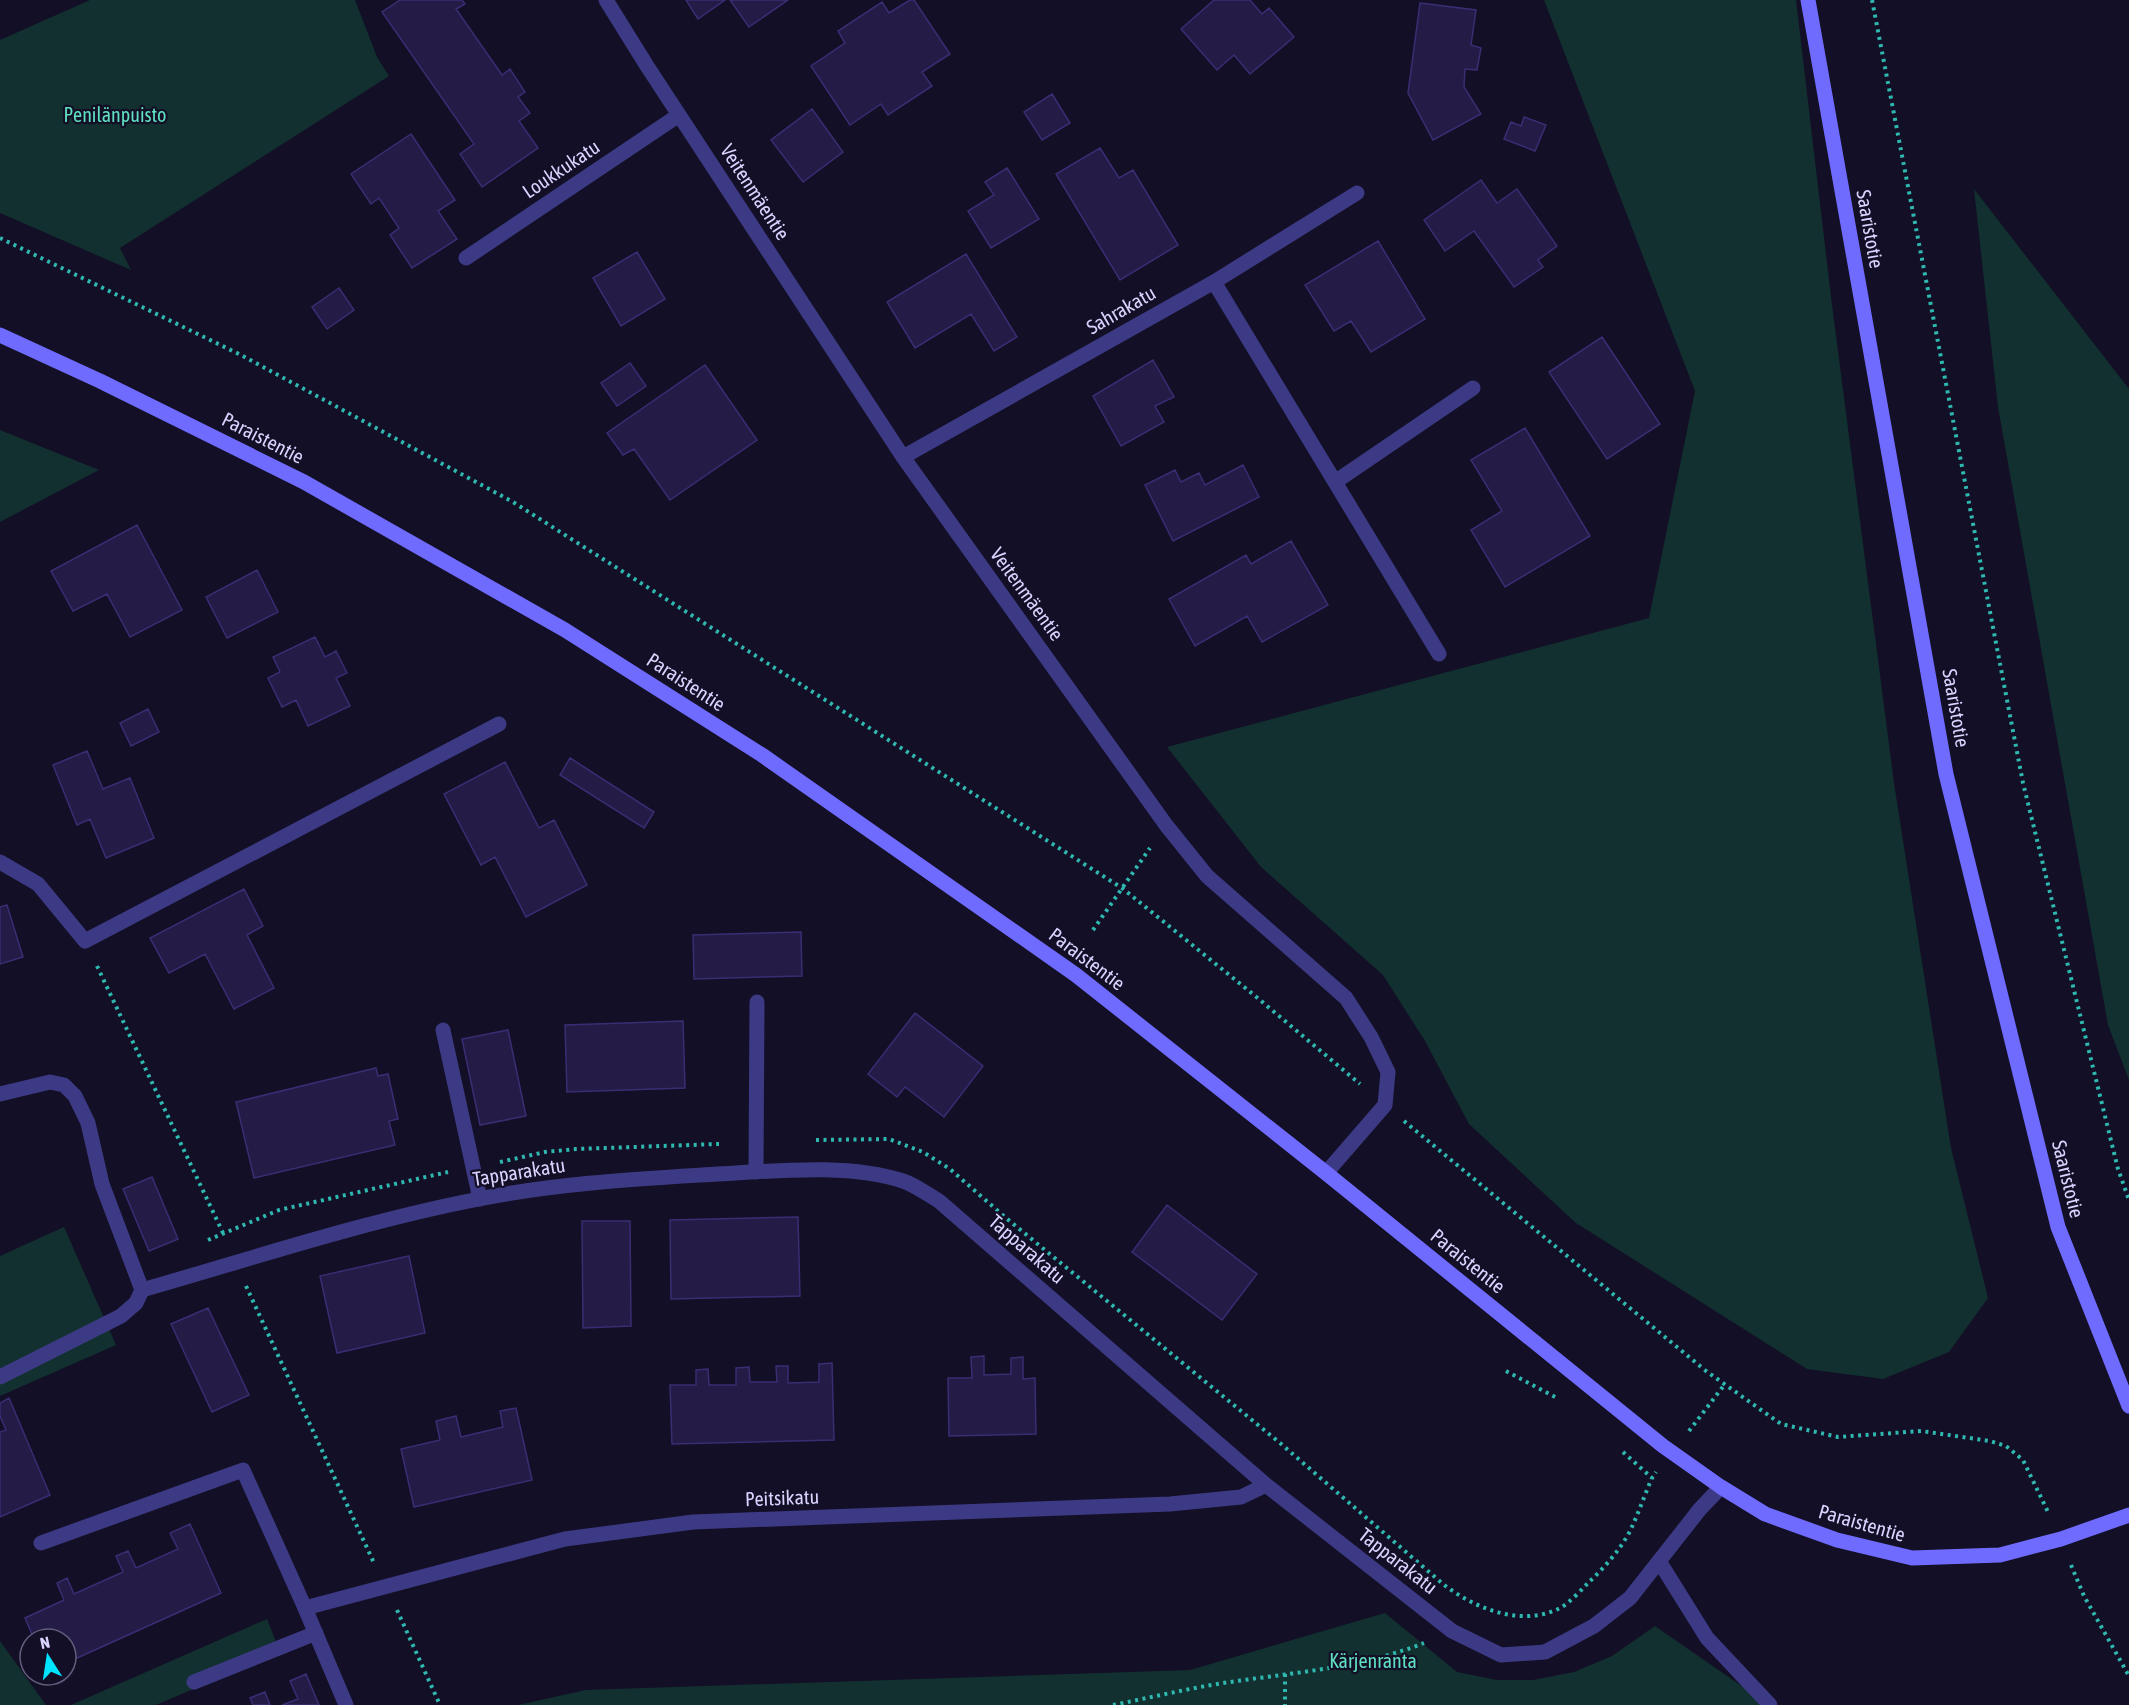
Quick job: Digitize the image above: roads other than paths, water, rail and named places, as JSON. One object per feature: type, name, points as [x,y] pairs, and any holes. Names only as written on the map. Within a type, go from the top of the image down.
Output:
[{"type":"main road","name":"Saaristotie","points":[[1808,0],[1946,774],[2058,1227],[2129,1406]]},
{"type":"main road","name":"Paraistentie","points":[[0,335],[100,381],[304,482],[565,630],[762,755],[1067,969],[1326,1173],[1672,1452],[1721,1487],[1765,1514],[1836,1540],[1912,1558],[2000,1554],[2061,1539],[2129,1515]]},
{"type":"street","name":"Veitenmäentie","points":[[606,0],[903,457],[1166,825],[1207,876],[1346,998],[1371,1037],[1388,1072],[1385,1105],[1326,1173]]},
{"type":"street","name":"Loukkukatu","points":[[466,258],[679,115]]},
{"type":"street","name":"Sahrakatu","points":[[903,457],[1214,282],[1357,193]]},
{"type":"street","points":[[1214,282],[1439,654]]},
{"type":"street","points":[[1335,482],[1473,388]]},
{"type":"street","points":[[0,861],[38,884],[85,941],[499,724]]},
{"type":"street","points":[[756,1172],[757,1002]]},
{"type":"street","points":[[443,1030],[480,1198]]},
{"type":"street","points":[[0,1094],[50,1082],[64,1085],[75,1096],[88,1122],[102,1184],[142,1290],[136,1303],[121,1316],[0,1377]]},
{"type":"street","name":"Tapparakatu","points":[[142,1290],[361,1225],[480,1198],[550,1187],[627,1180],[756,1172],[855,1170],[904,1182],[939,1201],[1266,1485],[1452,1631],[1501,1655],[1545,1652],[1594,1626],[1630,1598],[1700,1509],[1721,1487]]},
{"type":"street","points":[[41,1543],[243,1470],[346,1705]]},
{"type":"street","name":"Peitsikatu","points":[[305,1608],[565,1539],[682,1523],[1170,1504],[1241,1497],[1266,1485]]},
{"type":"street","points":[[1659,1561],[1707,1638],[1770,1705]]},
{"type":"street","points":[[194,1683],[316,1633]]},
{"type":"park label","name":"Penilänpuisto","points":[[115,115]]},
{"type":"park label","name":"Kärjenranta","points":[[1373,1661]]}]
